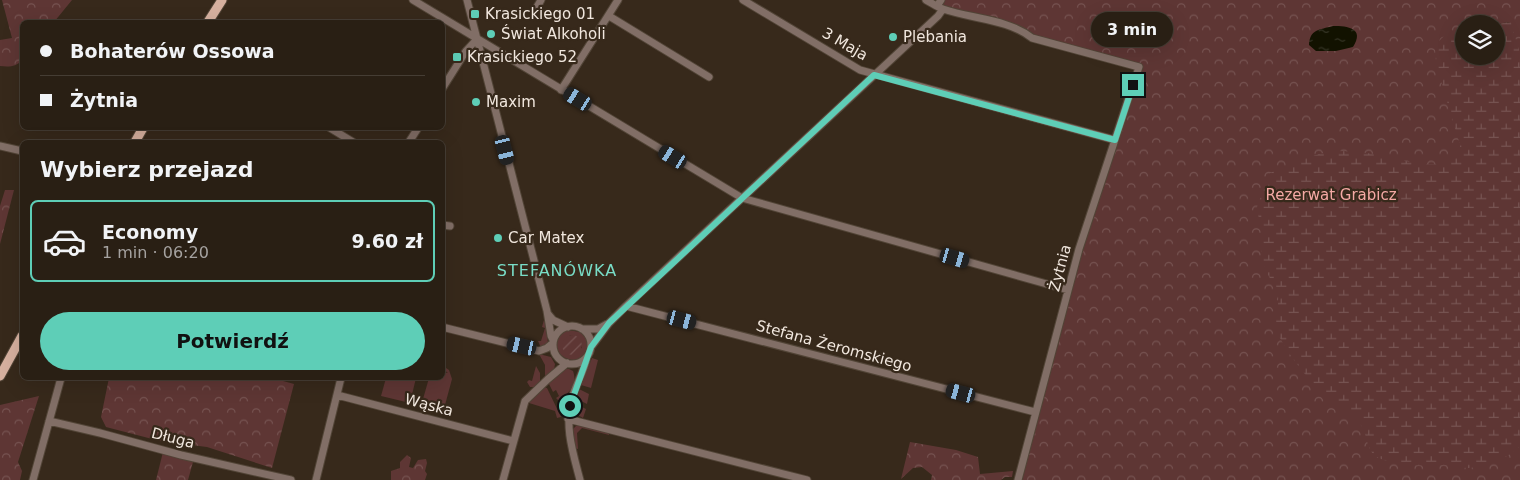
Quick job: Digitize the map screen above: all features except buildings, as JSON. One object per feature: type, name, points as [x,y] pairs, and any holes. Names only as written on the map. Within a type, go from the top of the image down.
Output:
[{"type":"main road","points":[[209,20],[222,0]]},
{"type":"main road","points":[[0,376],[20,340]]},
{"type":"street","points":[[413,0],[742,198],[1068,290]]},
{"type":"street","points":[[467,0],[551,336],[559,358],[570,363],[577,374],[578,384]]},
{"type":"street","points":[[537,8],[541,0]]},
{"type":"street","points":[[562,90],[618,0]]},
{"type":"street","name":"3 Maja","points":[[743,0],[860,70],[1115,140]]},
{"type":"street","points":[[580,480],[570,442],[568,419],[572,399],[591,347],[609,323],[626,306],[938,16],[940,5],[926,0]]},
{"type":"street","name":"Żytnia","points":[[940,5],[1012,27],[1025,32],[1032,38],[1139,67],[1079,249],[1018,480]]},
{"type":"street","points":[[609,16],[708,77]]},
{"type":"street","points":[[445,84],[466,51],[477,39]]},
{"type":"street","points":[[333,130],[350,140]]},
{"type":"street","points":[[0,146],[20,151]]},
{"type":"street","name":"Stefana Żeromskiego","points":[[626,306],[1035,412]]},
{"type":"street","points":[[546,311],[553,320],[568,327],[598,329],[609,323]]},
{"type":"street","points":[[445,328],[539,351],[547,348],[559,332],[568,327]]},
{"type":"street","points":[[582,329],[590,338],[591,347]]},
{"type":"street","points":[[503,480],[525,401],[558,370],[570,363],[580,362],[587,357]]},
{"type":"street","points":[[558,370],[559,358]]},
{"type":"street","points":[[33,480],[59,380]]},
{"type":"street","points":[[316,480],[341,380]]},
{"type":"street","name":"Wąska","points":[[337,395],[513,441]]},
{"type":"street","points":[[568,419],[807,480]]},
{"type":"street","name":"Długa","points":[[49,421],[181,455],[291,480]]},
{"type":"green space","points":[[2,0],[72,0],[56,20],[20,20],[20,62],[15,65],[0,66],[0,40],[12,38]]},
{"type":"green space","name":"Rezerwat Grabicz","points":[[944,0],[1520,0],[1520,480],[1019,480],[1081,252],[1141,66],[1036,37],[941,5]]},
{"type":"green space","points":[[1511,22],[1520,54],[1520,446],[1497,462],[1476,467],[1412,465],[1386,461],[1374,455],[1359,423],[1338,407],[1313,383],[1283,344],[1276,328],[1278,298],[1262,259],[1262,225],[1257,207],[1270,173],[1320,154],[1337,151],[1360,152],[1402,161],[1431,164],[1444,164],[1454,160],[1459,153],[1460,145],[1436,64],[1435,45],[1444,36],[1455,32],[1455,65],[1505,65],[1505,23]]},
{"type":"green space","points":[[5,190],[14,190],[0,244],[0,206]]},
{"type":"green space","points":[[545,316],[548,343],[541,348],[538,341],[541,341],[545,328],[542,327]]},
{"type":"green space","points":[[567,330],[581,332],[588,339],[588,349],[585,356],[572,360],[559,353],[556,346],[557,337]],"holes":[[[572,335],[581,342],[582,348],[566,352],[563,347],[565,339]]]},
{"type":"green space","points":[[572,335],[579,338],[582,345],[579,352],[572,355],[565,352],[562,345],[565,338]]},
{"type":"green space","points":[[539,354],[551,357],[555,364],[554,370],[545,378],[545,365]]},
{"type":"green space","points":[[592,358],[598,360],[591,388],[581,385]]},
{"type":"green space","points":[[536,366],[540,373],[540,383],[536,387],[530,387],[527,382],[529,380],[532,381]]},
{"type":"green space","points":[[445,367],[449,370],[452,379],[445,405],[440,411],[432,412],[421,406],[428,380],[445,380],[445,372],[448,373],[445,371]]},
{"type":"green space","points":[[564,369],[573,371],[574,380],[569,392],[559,401],[556,398],[559,396],[556,390],[553,392],[548,382]]},
{"type":"green space","points":[[109,380],[279,380],[294,384],[272,468],[207,447],[160,441],[106,427],[101,417]]},
{"type":"green space","points":[[385,380],[416,380],[410,403],[381,396]]},
{"type":"green space","points":[[544,387],[547,388],[561,417],[557,418],[555,411],[529,403],[526,412],[524,412],[529,401]]},
{"type":"green space","points":[[579,389],[589,394],[587,404],[577,399]]},
{"type":"green space","points":[[39,396],[18,462],[22,471],[20,480],[0,480],[0,405]]},
{"type":"green space","points":[[576,404],[586,409],[583,418],[576,414]]},
{"type":"green space","points":[[579,425],[609,432],[609,435],[582,428],[577,433],[578,449],[575,448],[572,430]]},
{"type":"green space","points":[[910,442],[956,450],[978,457],[980,474],[1013,471],[1012,477],[1005,477],[1001,480],[931,480],[932,475],[922,467],[913,468],[901,479]]},
{"type":"green space","points":[[163,452],[193,462],[188,480],[156,480]]},
{"type":"green space","points":[[407,455],[411,458],[409,467],[413,468],[418,460],[426,459],[425,471],[427,474],[425,480],[391,480],[391,471],[400,468],[400,462]]},
{"type":"water","points":[[1333,26],[1353,29],[1356,32],[1356,41],[1353,47],[1336,51],[1316,51],[1309,45],[1313,33]]},
{"type":"place","name":"Krasickiego 01","points":[[475,14]]},
{"type":"place","name":"Świat Alkoholi","points":[[491,34]]},
{"type":"place","name":"Plebania","points":[[893,37]]},
{"type":"place","name":"Krasickiego 52","points":[[457,57]]},
{"type":"place","name":"Maxim","points":[[476,102]]},
{"type":"place","name":"Car Matex","points":[[498,238]]},
{"type":"district","name":"STEFANÓWKA","points":[[557,270]]},
{"type":"route","points":[[570,406],[591,347],[609,323],[874,75],[1115,140],[1133,85]]}]
